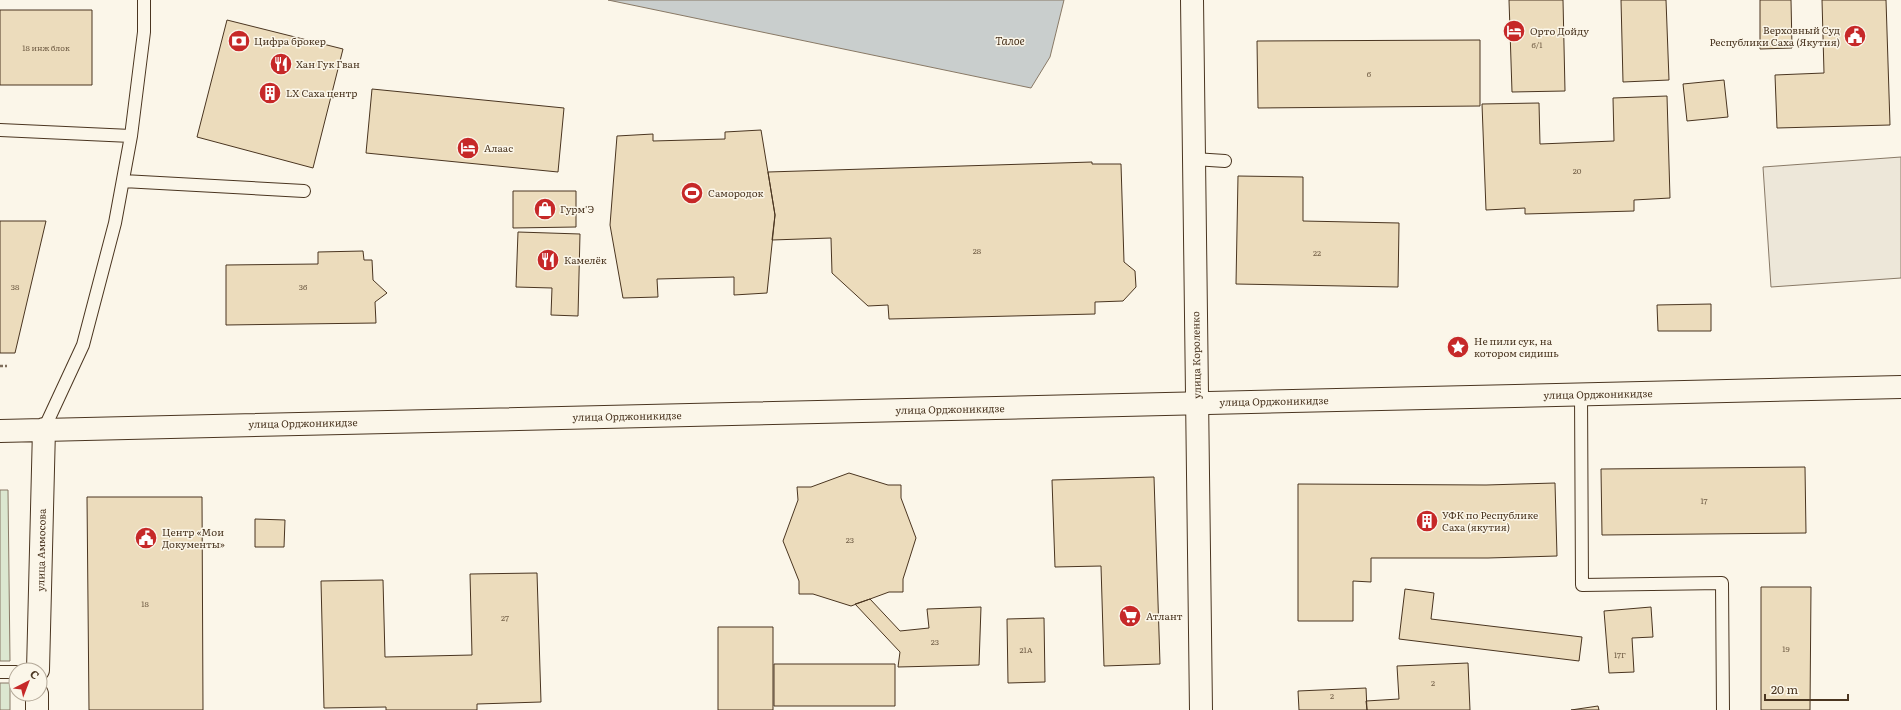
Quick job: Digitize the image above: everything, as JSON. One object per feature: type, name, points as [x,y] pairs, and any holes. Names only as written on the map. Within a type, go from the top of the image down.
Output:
[{"type":"street","name":"улица Короленко","points":[[1192,0],[1201,710]]},
{"type":"street","name":"улица Орджоникидзе","points":[[0,431],[1901,387]]},
{"type":"street","name":"улица Аммосова","points":[[38,662],[44,429]]},
{"type":"lane","points":[[44,429],[84,345],[115,223],[131,136],[144,32],[144,0]]},
{"type":"lane","points":[[0,130],[131,136]]},
{"type":"lane","points":[[1194,159],[1224,161]]},
{"type":"lane","points":[[123,181],[304,191]]},
{"type":"lane","points":[[1581,394],[1582,585],[1722,583],[1723,710]]},
{"type":"path","points":[[0,366],[7,366]]},
{"type":"green space","points":[[0,490],[8,490],[10,661],[0,661]]},
{"type":"green space","points":[[0,683],[8,683],[8,702],[10,702],[10,710],[0,710]]},
{"type":"shaded area","points":[[1901,157],[1901,278],[1771,287],[1763,167]]},
{"type":"water","name":"Талое","points":[[608,0],[1064,0],[1050,57],[1031,88]]},
{"type":"building","points":[[1509,0],[1563,0],[1565,91],[1512,92]]},
{"type":"building","points":[[1621,0],[1666,0],[1669,80],[1623,82]]},
{"type":"building","points":[[1760,0],[1791,0],[1792,48],[1760,49]]},
{"type":"building","name":"Верховный Суд Республики Саха (Якутия)","points":[[1822,0],[1886,0],[1890,125],[1777,128],[1775,75],[1824,73]]},
{"type":"building","points":[[0,10],[92,10],[92,85],[0,85]]},
{"type":"building","name":"LX Саха центр","points":[[227,20],[343,49],[313,168],[197,137]]},
{"type":"building","points":[[1480,40],[1480,106],[1258,108],[1257,41]]},
{"type":"building","points":[[1724,80],[1728,117],[1687,121],[1683,84]]},
{"type":"building","points":[[372,89],[564,108],[558,172],[366,153]]},
{"type":"building","points":[[1667,96],[1670,198],[1634,200],[1634,211],[1525,214],[1525,208],[1486,210],[1482,104],[1539,103],[1540,144],[1614,141],[1613,98]]},
{"type":"building","name":"Самородок","points":[[761,130],[775,215],[767,293],[734,295],[734,277],[657,279],[658,297],[623,298],[610,225],[617,136],[653,134],[653,141],[725,139],[725,132]]},
{"type":"building","points":[[1092,162],[1092,164],[1121,164],[1124,262],[1135,271],[1136,287],[1123,301],[1095,302],[1095,314],[889,319],[888,305],[868,306],[832,273],[831,238],[772,240],[775,215],[768,172]]},
{"type":"building","points":[[1238,176],[1303,177],[1303,221],[1399,223],[1398,287],[1236,284]]},
{"type":"building","name":"Гурм'Э","points":[[513,191],[576,191],[576,227],[513,228]]},
{"type":"building","points":[[0,221],[46,221],[15,353],[0,353]]},
{"type":"building","name":"Камелёк","points":[[518,232],[580,234],[578,316],[551,315],[552,288],[516,287]]},
{"type":"building","points":[[363,251],[364,260],[372,260],[373,280],[387,293],[375,302],[376,323],[226,325],[226,265],[318,264],[318,252]]},
{"type":"building","points":[[1711,304],[1711,331],[1658,331],[1657,305]]},
{"type":"building","points":[[1805,467],[1806,533],[1602,535],[1601,469]]},
{"type":"building","points":[[849,473],[888,485],[901,485],[901,498],[916,538],[903,579],[903,592],[889,592],[851,606],[813,594],[799,594],[799,581],[783,541],[798,500],[797,487],[811,487]]},
{"type":"building","name":"Атлант","points":[[1154,477],[1160,664],[1104,666],[1101,566],[1055,567],[1052,480]]},
{"type":"building","name":"УФК по Республике Саха (якутия)","points":[[1555,483],[1557,556],[1488,558],[1371,558],[1371,582],[1353,581],[1353,621],[1298,621],[1298,484],[1486,485]]},
{"type":"building","points":[[87,497],[202,497],[203,710],[89,710]]},
{"type":"building","points":[[255,519],[285,520],[284,547],[255,547]]},
{"type":"building","points":[[537,573],[541,702],[477,704],[477,710],[386,710],[386,707],[324,708],[321,581],[383,580],[385,657],[472,655],[470,574]]},
{"type":"building","points":[[1761,587],[1811,587],[1810,710],[1761,710]]},
{"type":"building","points":[[1405,589],[1434,593],[1431,619],[1582,637],[1579,661],[1399,639]]},
{"type":"building","points":[[870,599],[900,631],[929,628],[927,609],[981,607],[979,665],[898,667],[900,652],[855,604]]},
{"type":"building","points":[[1651,607],[1653,637],[1632,638],[1634,672],[1609,673],[1604,611]]},
{"type":"building","points":[[1044,618],[1045,682],[1008,683],[1007,619]]},
{"type":"building","points":[[718,627],[773,627],[773,710],[718,710]]},
{"type":"building","points":[[1468,663],[1470,710],[1367,710],[1366,701],[1399,699],[1397,666]]},
{"type":"building","points":[[774,664],[895,664],[895,706],[774,706]]},
{"type":"building","points":[[1366,688],[1367,710],[1299,710],[1298,691]]},
{"type":"building","points":[[1598,706],[1599,710],[1571,710]]},
{"type":"place","name":"Орто Дойду","points":[[1514,31]]},
{"type":"place","name":"Верховный Суд Республики Саха (Якутия)","points":[[1855,36]]},
{"type":"place","name":"Цифра брокер","points":[[239,41]]},
{"type":"place","name":"Хан Гук Гван","points":[[281,64]]},
{"type":"place","name":"LX Саха центр","points":[[270,93]]},
{"type":"place","name":"Алаас","points":[[468,148]]},
{"type":"place","name":"Самородок","points":[[692,193]]},
{"type":"place","name":"Гурм'Э","points":[[545,209]]},
{"type":"place","name":"Камелёк","points":[[548,260]]},
{"type":"place","name":"Не пили сук, на котором сидишь","points":[[1458,347]]},
{"type":"place","name":"УФК по Республике Саха (якутия)","points":[[1427,521]]},
{"type":"place","name":"Центр «Мои Документы»","points":[[146,538]]},
{"type":"place","name":"Атлант","points":[[1130,616]]}]
